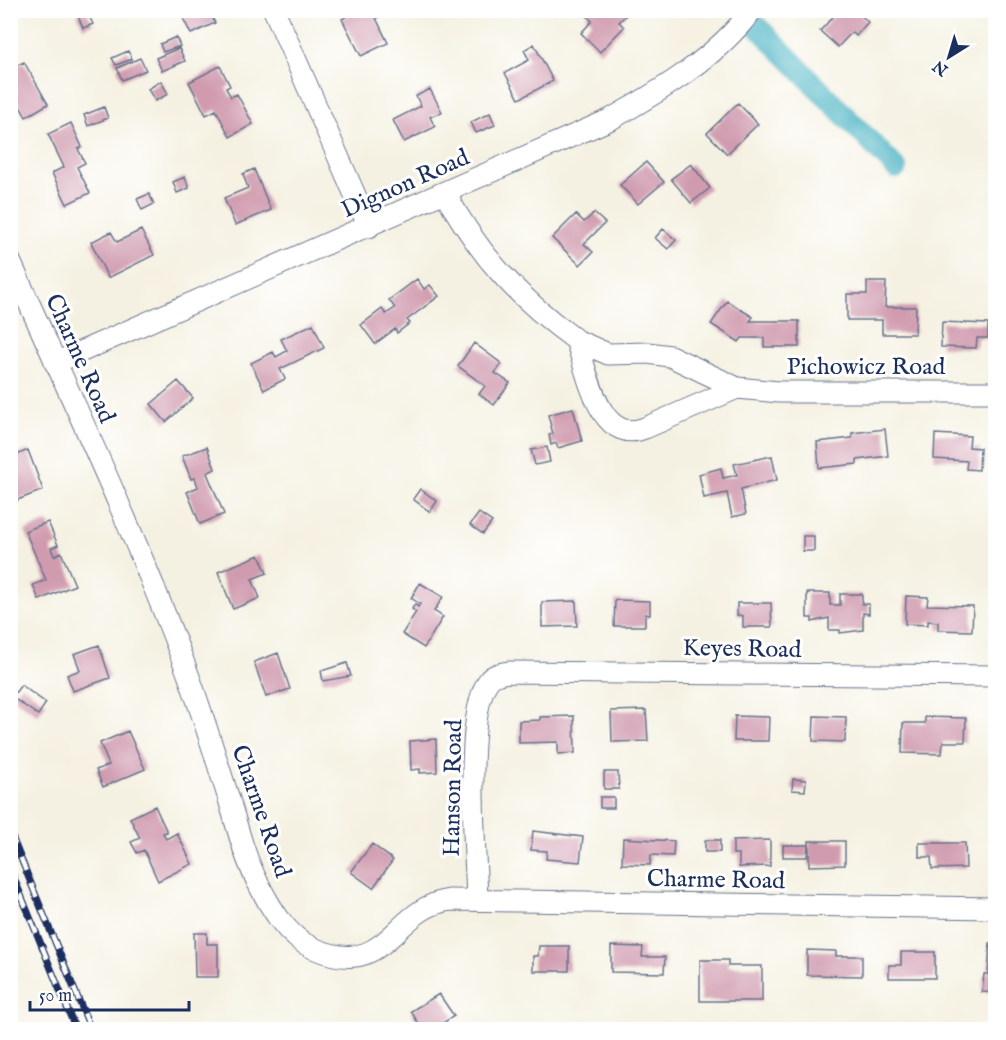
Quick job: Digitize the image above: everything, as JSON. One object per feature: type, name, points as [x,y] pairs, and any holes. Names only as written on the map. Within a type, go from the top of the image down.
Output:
[{"type":"street","points":[[274,10],[369,227]]},
{"type":"street","name":"Dignon Road","points":[[55,363],[611,119],[669,85],[720,45],[752,10]]},
{"type":"street","name":"Pichowicz Road","points":[[445,193],[470,236],[504,279],[542,315],[576,340],[608,354],[648,353],[670,356],[737,388],[779,392],[996,392]]},
{"type":"street","name":"Charme Road","points":[[10,261],[164,610],[191,681],[246,856],[265,897],[284,924],[300,941],[313,948],[342,956],[357,956],[371,952],[385,944],[424,906],[450,900],[996,908]]},
{"type":"street","name":"Pichowicz Road","points":[[576,340],[605,418],[621,431],[636,432],[737,388]]},
{"type":"street","name":"Keyes Road","points":[[490,679],[509,672],[996,676]]},
{"type":"street","name":"Hanson Road","points":[[477,900],[473,758],[480,702],[490,679]]},
{"type":"building","points":[[86,10],[93,24],[83,28],[77,14]]},
{"type":"building","points":[[179,10],[208,10],[215,23],[191,34]]},
{"type":"building","points":[[358,10],[391,10],[376,18],[388,43],[361,56],[342,19]]},
{"type":"building","points":[[591,10],[631,10],[619,22],[624,27],[600,52],[581,33],[592,21],[586,15]]},
{"type":"building","points":[[839,10],[863,10],[860,14],[868,22],[856,36],[852,32],[838,47],[820,31]]},
{"type":"building","points":[[176,37],[180,46],[163,52],[160,44]]},
{"type":"building","points":[[534,44],[553,81],[519,99],[505,73],[529,60],[524,50]]},
{"type":"building","points":[[179,48],[185,61],[162,71],[156,58]]},
{"type":"building","points":[[128,51],[132,59],[116,65],[112,58]]},
{"type":"building","points":[[140,58],[146,70],[122,80],[117,68]]},
{"type":"building","points":[[24,62],[48,104],[26,117],[10,89],[15,84],[10,69]]},
{"type":"building","points":[[220,66],[230,86],[226,88],[231,97],[237,94],[253,124],[230,137],[216,110],[206,115],[189,82]]},
{"type":"building","points":[[161,81],[168,94],[155,101],[148,89]]},
{"type":"building","points":[[430,89],[442,112],[430,117],[435,127],[404,142],[393,120],[421,106],[416,96]]},
{"type":"building","points":[[738,103],[758,124],[727,154],[707,133]]},
{"type":"building","points":[[104,107],[108,118],[88,126],[84,115]]},
{"type":"building","points":[[490,113],[495,125],[476,133],[471,122]]},
{"type":"building","points":[[71,123],[82,147],[78,149],[85,163],[77,167],[90,193],[67,204],[52,173],[64,167],[48,134]]},
{"type":"building","points":[[646,162],[664,182],[638,204],[620,185]]},
{"type":"building","points":[[691,164],[710,188],[691,203],[671,179]]},
{"type":"building","points":[[254,169],[271,210],[235,225],[224,198],[248,188],[243,174]]},
{"type":"building","points":[[185,177],[189,188],[177,193],[173,182]]},
{"type":"building","points":[[149,194],[154,204],[142,210],[137,199]]},
{"type":"building","points":[[594,213],[605,223],[584,244],[593,252],[580,265],[552,238],[576,214],[584,222]]},
{"type":"building","points":[[663,229],[676,240],[668,249],[655,238]]},
{"type":"building","points":[[141,230],[154,255],[108,278],[91,242],[111,232],[117,242]]},
{"type":"building","points":[[417,279],[424,289],[430,285],[439,296],[407,320],[410,323],[397,333],[395,329],[375,344],[361,325],[382,309],[386,314],[395,308],[389,300]]},
{"type":"building","points":[[867,282],[886,282],[885,307],[916,307],[915,334],[882,334],[882,320],[847,320],[847,294],[867,294]]},
{"type":"building","points":[[727,301],[753,317],[750,321],[799,321],[799,347],[764,347],[764,338],[742,338],[739,342],[711,324]]},
{"type":"building","points":[[942,322],[988,324],[988,338],[977,338],[976,348],[941,347]]},
{"type":"building","points":[[313,324],[324,348],[280,369],[285,379],[264,390],[251,363],[273,352],[276,357],[287,351],[281,339]]},
{"type":"building","points":[[474,343],[502,364],[495,373],[510,383],[494,405],[479,394],[485,386],[458,366]]},
{"type":"building","points":[[178,381],[193,398],[166,422],[151,404]]},
{"type":"building","points":[[573,408],[582,441],[558,448],[556,443],[551,445],[549,435],[553,434],[548,415]]},
{"type":"building","points":[[885,429],[888,456],[857,460],[857,464],[819,468],[817,442],[852,438],[852,433]]},
{"type":"building","points":[[935,434],[970,436],[969,447],[980,448],[979,470],[966,469],[967,461],[934,459]]},
{"type":"building","points":[[207,447],[215,469],[207,473],[224,514],[200,524],[187,492],[198,487],[195,478],[191,479],[182,456]]},
{"type":"building","points":[[547,447],[550,462],[535,465],[531,450]]},
{"type":"building","points":[[28,450],[43,490],[15,501],[10,489],[12,457]]},
{"type":"building","points":[[772,456],[777,480],[741,489],[746,514],[732,517],[727,493],[704,498],[699,474],[721,468],[723,478],[737,475],[734,464]]},
{"type":"building","points":[[420,489],[437,501],[430,512],[413,499]]},
{"type":"building","points":[[479,513],[492,522],[483,534],[470,525]]},
{"type":"building","points":[[48,522],[58,545],[51,548],[54,556],[61,552],[75,585],[39,600],[33,585],[46,580],[25,531]]},
{"type":"building","points":[[803,536],[814,536],[814,551],[803,551]]},
{"type":"building","points":[[259,555],[267,573],[252,579],[260,598],[233,609],[218,572]]},
{"type":"building","points":[[420,583],[443,597],[434,611],[443,617],[424,648],[402,634],[416,612],[412,609],[415,604],[418,607],[420,604],[411,598]]},
{"type":"building","points":[[807,593],[830,593],[830,605],[840,605],[840,594],[862,594],[862,604],[869,604],[869,614],[863,613],[863,630],[840,633],[840,630],[829,630],[829,618],[812,622],[812,618],[807,618]]},
{"type":"building","points":[[906,596],[928,597],[927,605],[973,606],[972,631],[938,630],[938,622],[928,621],[928,625],[905,624]]},
{"type":"building","points":[[615,600],[650,601],[650,615],[645,614],[645,626],[614,626]]},
{"type":"building","points":[[576,601],[577,626],[542,627],[542,602]]},
{"type":"building","points":[[737,603],[771,603],[772,627],[743,627],[743,616],[737,615]]},
{"type":"building","points":[[99,645],[110,678],[73,691],[67,675],[80,670],[74,654]]},
{"type":"building","points":[[278,653],[290,689],[266,697],[254,662]]},
{"type":"building","points":[[347,663],[351,676],[323,681],[321,671]]},
{"type":"building","points":[[21,685],[46,703],[38,715],[12,697]]},
{"type":"building","points":[[646,710],[648,741],[612,742],[611,711]]},
{"type":"building","points":[[574,716],[575,753],[558,754],[558,742],[519,743],[519,721],[540,720],[540,717]]},
{"type":"building","points":[[735,716],[769,717],[768,741],[734,741]]},
{"type":"building","points":[[814,716],[846,717],[845,742],[813,741]]},
{"type":"building","points":[[925,717],[966,718],[965,742],[943,742],[942,754],[902,753],[903,723],[925,723]]},
{"type":"building","points":[[128,731],[145,769],[103,787],[96,770],[109,765],[100,743]]},
{"type":"building","points":[[436,739],[437,772],[420,773],[420,769],[411,770],[410,741]]},
{"type":"building","points":[[604,772],[618,772],[619,789],[604,789]]},
{"type":"building","points":[[793,779],[806,780],[805,791],[792,790]]},
{"type":"building","points":[[600,797],[614,797],[614,808],[600,808]]},
{"type":"building","points":[[155,806],[167,832],[163,833],[166,839],[177,833],[192,864],[158,881],[144,850],[137,853],[131,842],[140,838],[130,818]]},
{"type":"building","points":[[533,831],[583,837],[580,862],[546,859],[547,851],[531,850]]},
{"type":"building","points":[[623,838],[674,841],[673,856],[651,855],[650,865],[622,864]]},
{"type":"building","points":[[705,840],[720,840],[720,852],[705,852]]},
{"type":"building","points":[[770,840],[770,866],[739,867],[739,854],[733,854],[733,841]]},
{"type":"building","points":[[809,841],[845,841],[845,865],[809,866]]},
{"type":"building","points":[[919,843],[965,843],[966,868],[932,869],[931,857],[919,857]]},
{"type":"building","points":[[372,844],[393,860],[373,888],[351,872]]},
{"type":"building","points":[[783,845],[808,845],[807,857],[783,857]]},
{"type":"building","points":[[194,933],[207,933],[207,944],[218,944],[218,977],[195,977]]},
{"type":"building","points":[[990,943],[996,944],[996,993],[982,992],[984,974],[988,974]]},
{"type":"building","points":[[539,946],[569,946],[569,971],[533,971],[533,956],[538,956]]},
{"type":"building","points":[[611,946],[643,947],[642,957],[665,957],[664,973],[611,972]]},
{"type":"building","points":[[807,950],[836,951],[836,956],[862,956],[862,976],[807,975]]},
{"type":"building","points":[[901,952],[935,952],[935,978],[889,978],[889,965],[901,965]]},
{"type":"building","points":[[700,960],[728,960],[728,966],[762,966],[762,1001],[700,1001]]},
{"type":"building","points":[[439,994],[454,1016],[432,1030],[422,1030],[411,1011]]},
{"type":"waterway","points":[[758,27],[896,168]]},
{"type":"railway","points":[[10,832],[91,1030]]},
{"type":"railway","points":[[10,868],[76,1030]]}]
